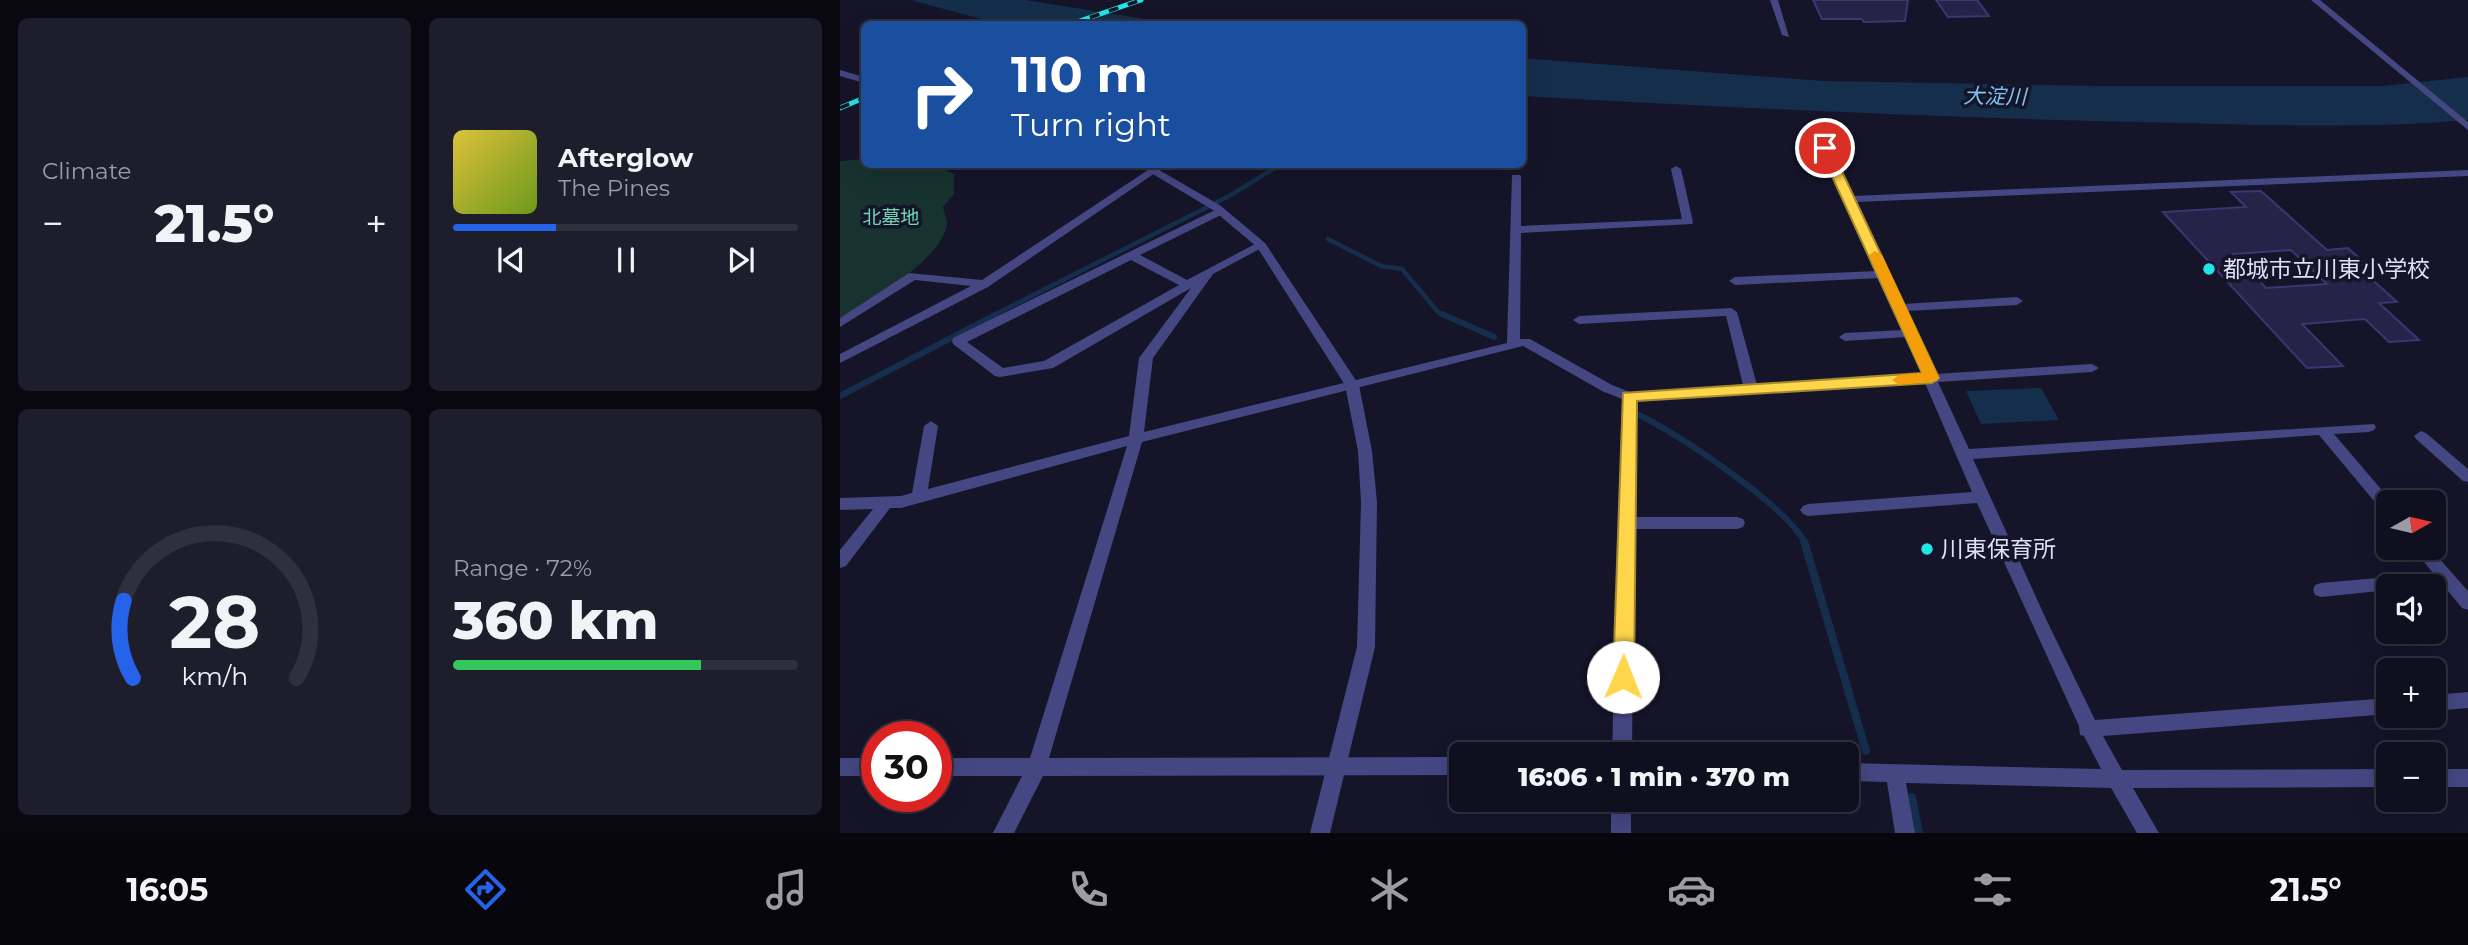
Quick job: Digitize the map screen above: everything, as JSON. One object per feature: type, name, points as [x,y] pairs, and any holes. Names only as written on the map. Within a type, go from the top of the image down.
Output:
[{"type":"street","points":[[1774,0],[1786,35]]},
{"type":"street","points":[[2315,0],[2468,127]]},
{"type":"street","points":[[840,73],[861,79]]},
{"type":"street","points":[[1825,148],[1932,378],[1962,455],[2087,729],[2114,779],[2149,833]]},
{"type":"street","points":[[840,359],[984,284],[1154,169],[1219,209],[1261,245],[1352,384],[1365,451],[1370,502],[1366,647],[1339,766],[1320,833]]},
{"type":"street","points":[[1515,230],[1688,222],[1676,169]]},
{"type":"street","points":[[1850,198],[2468,173]]},
{"type":"street","points":[[1513,345],[1516,177]]},
{"type":"street","points":[[1219,209],[958,341],[1000,373],[1048,365],[1261,245]]},
{"type":"street","points":[[1131,255],[1187,285]]},
{"type":"street","points":[[1003,833],[1037,767],[1136,439],[1146,358],[1209,272]]},
{"type":"street","points":[[1735,281],[1884,274]]},
{"type":"street","points":[[840,323],[913,276],[984,284]]},
{"type":"street","points":[[1900,308],[2017,301]]},
{"type":"street","points":[[1579,320],[1731,312],[1751,389]]},
{"type":"street","points":[[1845,337],[1911,333]]},
{"type":"street","points":[[840,504],[884,505],[919,497],[1136,439],[1525,342],[1629,397],[2092,368]]},
{"type":"street","points":[[1622,742],[1629,397]]},
{"type":"street","points":[[919,497],[931,426]]},
{"type":"street","points":[[1962,455],[2369,427]]},
{"type":"street","points":[[2323,430],[2376,493]]},
{"type":"street","points":[[2421,436],[2468,477]]},
{"type":"street","points":[[1808,510],[1982,498]]},
{"type":"street","points":[[840,562],[884,505]]},
{"type":"street","points":[[1626,523],[1737,523]]},
{"type":"street","points":[[2431,560],[2468,603]]},
{"type":"street","points":[[2321,590],[2447,578]]},
{"type":"street","points":[[2446,702],[2468,700]]},
{"type":"street","points":[[2087,729],[2376,707]]},
{"type":"street","points":[[952,767],[1449,766]]},
{"type":"street","points":[[840,767],[861,767]]},
{"type":"street","points":[[1859,772],[2114,779],[2376,778]]},
{"type":"street","points":[[1895,773],[1905,833]]},
{"type":"street","points":[[2446,778],[2468,778]]},
{"type":"street","points":[[1621,812],[1621,833]]},
{"type":"green space","name":"北墓地","points":[[861,159],[861,168],[944,170],[954,174],[954,194],[943,207],[947,223],[943,237],[933,251],[903,278],[840,318],[840,161]]},
{"type":"water","points":[[911,0],[1025,0],[1158,21],[988,21]]},
{"type":"water","name":"大淀川","points":[[1526,58],[1824,81],[2096,86],[2382,86],[2468,77],[2468,120],[2343,126],[1982,118],[1526,96]]},
{"type":"water","points":[[2041,388],[2059,420],[1981,424],[1966,391]]},
{"type":"building","points":[[1813,0],[1908,0],[1905,21],[1864,22],[1862,19],[1822,19]]},
{"type":"building","points":[[1936,0],[1977,0],[1989,16],[1948,17]]},
{"type":"building","points":[[2261,191],[2327,250],[2348,248],[2367,265],[2356,265],[2397,302],[2379,303],[2419,340],[2389,342],[2365,319],[2302,324],[2343,366],[2307,368],[2163,212],[2246,207],[2231,192]],"holes":[[[2291,250],[2327,284],[2266,288],[2233,254]]]},
{"type":"waterway","points":[[994,315],[1231,195],[1275,168]]},
{"type":"waterway","points":[[1328,239],[1381,266],[1402,269],[1438,312],[1446,315]]},
{"type":"waterway","points":[[840,396],[997,314]]},
{"type":"waterway","points":[[1442,314],[1494,337]]},
{"type":"waterway","points":[[1637,414],[1729,471],[1775,508],[1805,542]]},
{"type":"waterway","points":[[1804,541],[1866,751]]},
{"type":"waterway","points":[[1912,797],[1919,833]]},
{"type":"railway","points":[[1080,21],[1141,0]]},
{"type":"railway","points":[[840,108],[861,99]]},
{"type":"slow traffic","points":[[1875,255],[1932,378],[1899,380]]},
{"type":"place","name":"都城市立川東小学校","points":[[2209,269]]},
{"type":"place","name":"川東保育所","points":[[1927,549]]},
{"type":"route","points":[[1623,677],[1629,397],[1932,378],[1825,148]]}]
